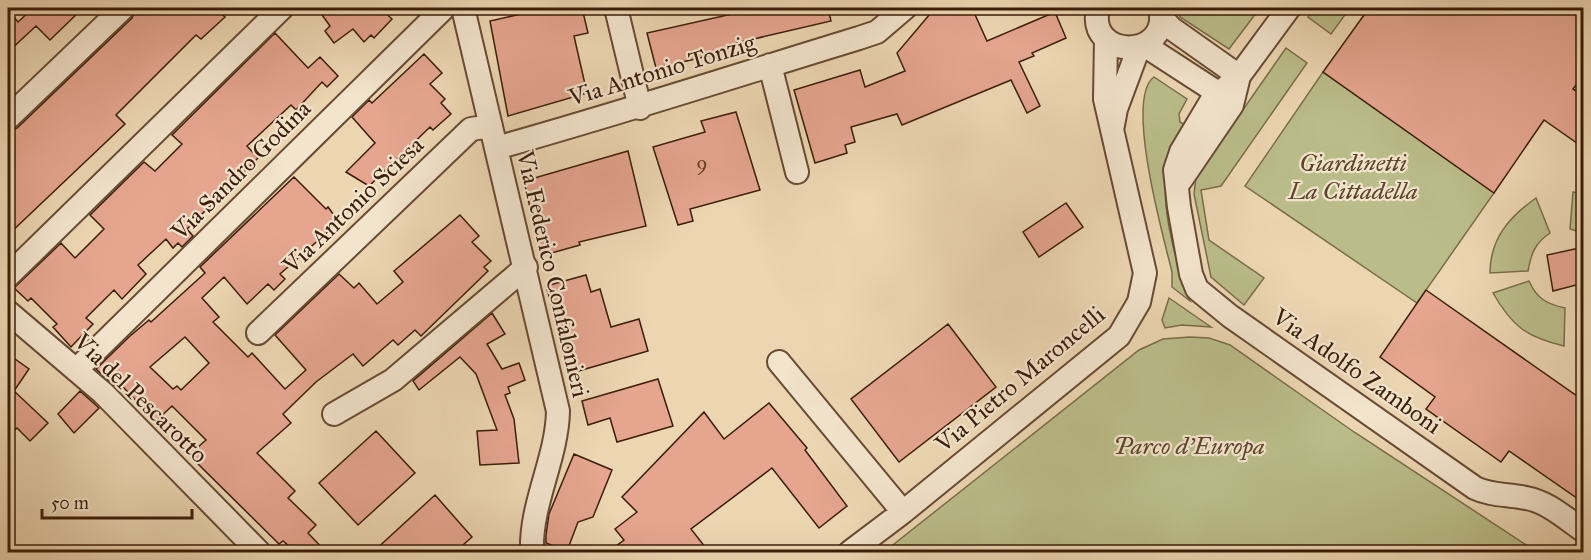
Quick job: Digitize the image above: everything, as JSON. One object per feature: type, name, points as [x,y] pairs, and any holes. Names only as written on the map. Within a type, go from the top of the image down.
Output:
[{"type":"street","points":[[8,118],[123,8]]},
{"type":"street","points":[[8,276],[282,8]]},
{"type":"street","name":"Via Sandro Godina","points":[[76,370],[444,8]]},
{"type":"street","name":"Via Federico Confalonieri","points":[[463,8],[526,267],[558,411],[556,436],[534,524],[532,552]]},
{"type":"street","points":[[616,8],[640,108]]},
{"type":"street","name":"Via Antonio Tonzig","points":[[496,148],[640,108],[877,32],[905,8]]},
{"type":"street","name":"Via Pietro Maroncelli","points":[[850,552],[903,512],[1119,336],[1139,302],[1144,273],[1105,99],[1106,39],[1098,24],[1098,8]]},
{"type":"street","points":[[1177,186],[1232,105],[1239,76],[1289,8]]},
{"type":"street","points":[[1160,12],[1171,28],[1239,76]]},
{"type":"street","name":"Via Pietro Maroncelli","points":[[1112,130],[1116,109],[1142,46],[1156,33],[1160,12]]},
{"type":"street","points":[[1106,39],[1122,47],[1142,46],[1218,93]]},
{"type":"street","points":[[770,65],[797,172]]},
{"type":"street","name":"Via Adolfo Zamboni","points":[[1239,76],[1218,93],[1181,152],[1176,170],[1191,274],[1197,289],[1475,488],[1492,495],[1527,498],[1546,504],[1584,531]]},
{"type":"street","name":"Via Antonio Sciesa","points":[[258,333],[471,129],[490,126]]},
{"type":"street","points":[[334,414],[393,380],[526,267]]},
{"type":"street","name":"Via del Pescarotto","points":[[8,312],[103,393],[259,552]]},
{"type":"street","points":[[779,362],[903,512]]},
{"type":"green space","points":[[1177,8],[1260,8],[1229,49],[1180,17]]},
{"type":"green space","points":[[1315,8],[1350,8],[1331,34],[1308,17]]},
{"type":"green space","points":[[1286,48],[1307,63],[1221,186],[1201,190],[1209,240],[1264,278],[1244,305],[1211,277],[1194,194],[1196,177]]},
{"type":"green space","name":"Giardinetti La Cittadella","points":[[1323,72],[1494,193],[1417,303],[1245,186]]},
{"type":"green space","points":[[1154,77],[1187,99],[1179,114],[1180,122],[1188,127],[1167,179],[1166,206],[1172,240],[1190,301],[1172,287],[1172,272],[1155,201],[1144,139],[1143,112],[1146,90]]},
{"type":"green space","points":[[1573,192],[1583,194],[1583,233],[1570,229]]},
{"type":"green space","points":[[1536,198],[1550,233],[1534,249],[1528,271],[1490,273],[1497,239],[1517,213]]},
{"type":"green space","points":[[1529,281],[1543,300],[1565,308],[1564,346],[1540,339],[1521,328],[1507,314],[1493,293]]},
{"type":"green space","points":[[1169,298],[1211,327],[1182,325],[1165,328],[1162,320]]},
{"type":"green space","name":"Parco d'Europa","points":[[1209,338],[1230,345],[1354,432],[1537,552],[884,552],[1139,350],[1163,339]]},
{"type":"building","points":[[33,8],[83,8],[50,40],[36,26],[8,52],[8,10],[18,22]]},
{"type":"building","points":[[136,8],[215,8],[225,17],[201,39],[196,35],[116,115],[125,124],[8,235],[8,131],[17,128],[132,18]]},
{"type":"building","points":[[317,8],[380,8],[392,19],[374,38],[371,35],[364,42],[353,29],[334,43],[325,31],[330,26]]},
{"type":"building","points":[[548,8],[582,8],[588,33],[574,36],[587,93],[508,116],[490,21]]},
{"type":"building","points":[[749,8],[828,8],[831,21],[728,45],[730,51],[656,68],[647,33],[750,10]]},
{"type":"building","points":[[935,8],[972,8],[987,41],[1055,12],[1066,38],[1032,53],[1034,56],[1019,62],[1040,106],[1027,113],[1011,80],[902,125],[897,114],[851,127],[855,142],[845,145],[847,153],[815,163],[794,90],[860,70],[865,87],[905,71],[897,53]]},
{"type":"building","points":[[1369,8],[1584,8],[1584,74],[1573,89],[1584,96],[1584,148],[1544,120],[1494,193],[1323,72]]},
{"type":"building","points":[[275,33],[308,68],[320,57],[338,76],[327,87],[322,82],[296,110],[291,105],[247,146],[258,158],[187,229],[193,236],[182,247],[178,243],[173,248],[166,239],[138,265],[146,274],[122,299],[114,290],[86,318],[93,324],[71,347],[53,327],[57,324],[31,298],[28,301],[14,288],[61,243],[75,258],[104,229],[90,215],[144,162],[155,171],[182,144],[172,135]]},
{"type":"building","points":[[424,54],[442,73],[430,84],[445,99],[441,103],[451,114],[433,130],[430,127],[369,186],[346,172],[375,143],[352,117],[369,100],[372,103]]},
{"type":"building","points":[[736,112],[760,190],[690,209],[693,221],[678,225],[653,147],[705,132],[701,121]]},
{"type":"building","points":[[628,151],[646,226],[579,242],[580,245],[541,256],[524,181]]},
{"type":"building","points":[[294,177],[326,209],[328,207],[339,222],[280,274],[285,279],[274,290],[268,284],[247,304],[224,277],[202,298],[219,317],[213,322],[248,357],[252,353],[285,389],[306,370],[275,335],[339,274],[354,288],[359,283],[377,304],[403,282],[394,271],[460,215],[479,236],[472,242],[491,261],[484,267],[488,271],[421,336],[415,330],[398,345],[393,340],[363,366],[353,354],[316,382],[283,414],[291,423],[257,453],[295,491],[288,498],[316,525],[308,533],[326,552],[296,552],[283,541],[279,544],[189,455],[206,440],[172,406],[156,421],[122,386],[118,389],[96,369],[130,336],[149,320],[151,322],[205,273],[200,267]],"holes":[[[185,337],[209,363],[181,390],[177,386],[173,389],[150,367]]]},
{"type":"building","points":[[1066,203],[1083,227],[1039,257],[1023,232]]},
{"type":"building","points":[[1584,247],[1584,283],[1553,291],[1547,255]]},
{"type":"building","points":[[586,275],[591,292],[600,289],[611,327],[639,319],[648,351],[575,372],[559,315],[555,316],[546,286]]},
{"type":"building","points":[[1426,290],[1584,401],[1584,503],[1509,451],[1501,462],[1426,409],[1435,397],[1380,357]]},
{"type":"building","points":[[492,313],[505,334],[487,344],[502,369],[519,363],[525,380],[508,387],[510,393],[505,395],[514,419],[519,463],[480,465],[477,431],[497,430],[476,374],[460,357],[419,390],[413,381]]},
{"type":"building","points":[[948,324],[996,387],[899,462],[851,399]]},
{"type":"building","points":[[8,354],[29,369],[14,391],[48,423],[30,441],[17,428],[8,436]]},
{"type":"building","points":[[658,379],[673,426],[617,442],[610,418],[588,425],[582,401]]},
{"type":"building","points":[[80,391],[99,408],[74,433],[58,414]]},
{"type":"building","points":[[769,403],[807,448],[805,450],[847,506],[819,528],[772,468],[691,529],[709,552],[608,552],[624,540],[615,529],[637,512],[622,497],[704,412],[724,439]]},
{"type":"building","points":[[376,431],[415,473],[358,525],[319,483]]},
{"type":"building","points":[[574,454],[612,470],[593,517],[578,522],[567,551],[546,543],[546,535],[549,514]]},
{"type":"building","points":[[435,495],[472,537],[455,552],[373,552]]}]
